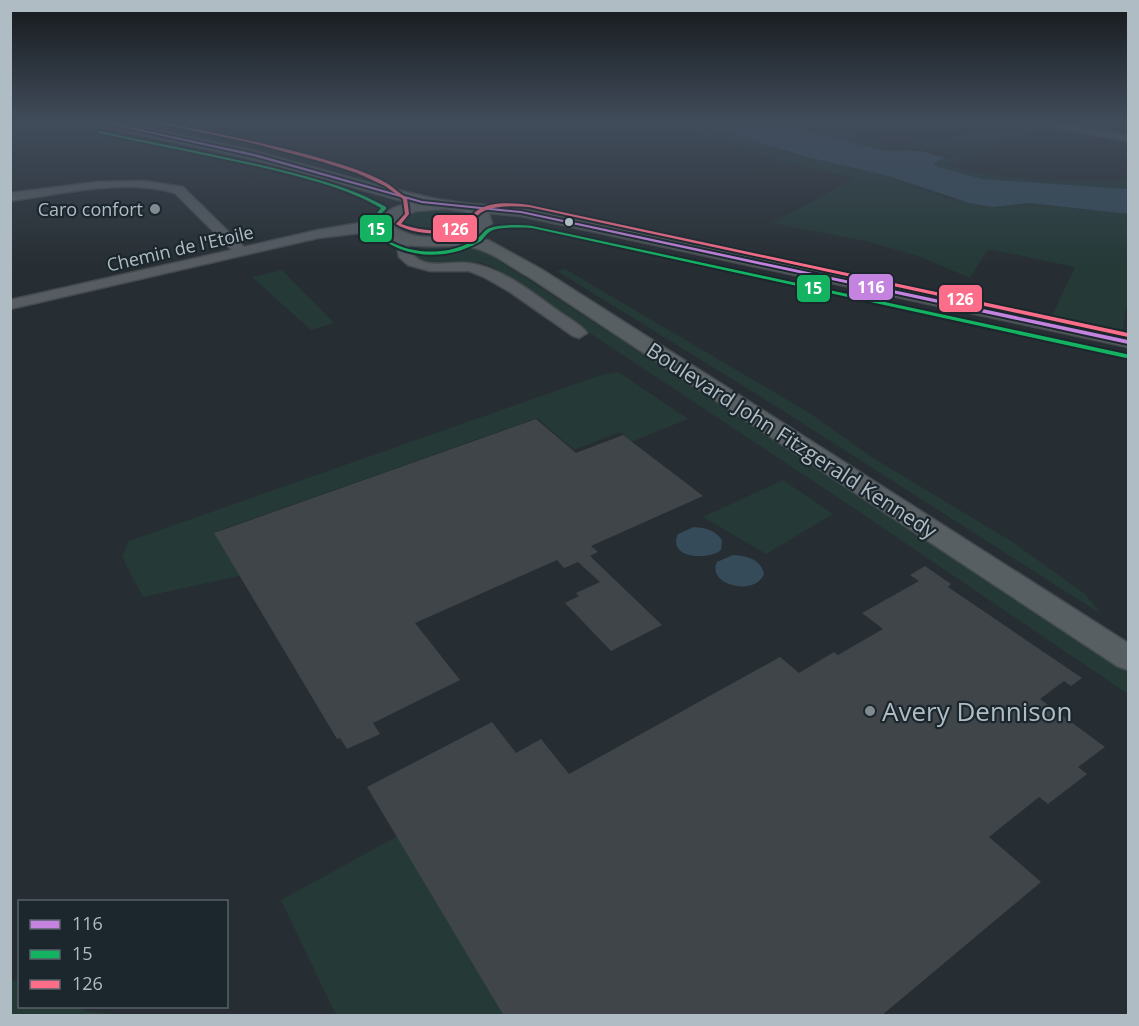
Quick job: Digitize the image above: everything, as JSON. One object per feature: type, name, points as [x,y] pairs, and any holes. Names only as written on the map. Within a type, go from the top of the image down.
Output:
[{"type":"main road","points":[[306,170],[435,204],[478,219],[471,233],[441,240]]},
{"type":"main road","points":[[372,189],[393,201],[398,211]]},
{"type":"main road","points":[[389,230],[388,217],[398,211],[435,204]]},
{"type":"main road","name":"Boulevard John Fitzgerald Kennedy","points":[[478,219],[487,235],[1128,642]]},
{"type":"main road","name":"Boulevard John Fitzgerald Kennedy","points":[[389,230],[441,240],[482,244],[536,273],[1128,658]]},
{"type":"street","points":[[10,197],[132,184],[172,187],[179,190],[243,253]]},
{"type":"street","points":[[478,219],[512,215],[534,217],[1128,344]]},
{"type":"street","name":"Chemin de l'Etoile","points":[[10,305],[318,234],[359,229],[389,230]]},
{"type":"street","points":[[389,230],[404,245],[408,260],[416,264],[470,267],[488,273],[579,333]]},
{"type":"street","points":[[405,253],[441,240]]},
{"type":"green space","points":[[820,170],[867,170],[947,198],[992,207],[1029,203],[1128,214],[1128,307],[1126,307],[1122,336],[1050,320],[1075,267],[988,249],[970,278],[918,256],[866,241],[772,223],[855,178]]},
{"type":"green space","points":[[949,170],[1056,181],[1128,181],[1128,189],[983,179]]},
{"type":"green space","points":[[425,208],[459,210],[470,217],[473,223],[458,234],[436,237],[414,235],[396,228],[394,221],[399,216]]},
{"type":"green space","points":[[434,244],[470,245],[484,251],[1128,670],[1128,694],[496,269],[471,262],[434,263],[424,261],[415,255],[422,247]]},
{"type":"green space","points":[[565,269],[811,414],[873,458],[1011,541],[1085,594],[1101,614],[774,405],[557,271]]},
{"type":"green space","points":[[282,270],[334,323],[311,330],[252,277]]},
{"type":"green space","points":[[618,372],[688,419],[631,442],[620,432],[574,450],[537,418],[218,531],[243,575],[143,597],[122,557],[129,541],[601,375]]},
{"type":"green space","points":[[783,480],[833,514],[766,554],[703,517]]},
{"type":"green space","points":[[400,835],[509,1015],[336,1015],[281,900]]},
{"type":"green space","points":[[11,979],[18,982],[18,1008],[79,1008],[118,1015],[11,1015]]},
{"type":"water","points":[[863,170],[948,170],[983,179],[1128,189],[1128,214],[1029,203],[992,207],[969,203]]},
{"type":"water","points":[[694,527],[716,534],[722,540],[721,550],[707,556],[683,553],[676,542],[678,534]]},
{"type":"water","points":[[733,555],[748,557],[760,565],[764,574],[759,581],[742,586],[725,582],[718,577],[715,570],[717,562]]},
{"type":"building","points":[[536,419],[576,453],[623,435],[703,496],[591,546],[598,552],[590,556],[662,625],[611,651],[565,603],[579,596],[576,593],[600,582],[578,562],[564,568],[557,560],[415,623],[460,680],[373,723],[380,734],[347,749],[340,738],[337,739],[214,533]]},
{"type":"building","name":"Avery Dennison","points":[[925,566],[951,584],[948,587],[1082,678],[1071,686],[1064,681],[1040,699],[1105,747],[1078,767],[1087,774],[1048,804],[1039,797],[989,837],[1041,882],[881,1016],[504,1016],[367,787],[492,722],[516,753],[541,739],[569,774],[780,657],[799,673],[834,652],[838,655],[883,629],[862,613],[919,581],[910,575]]},
{"type":"transit line","name":"15","points":[[273,170],[320,181],[372,201],[384,208],[376,217],[376,232],[400,248],[416,252],[433,253],[466,247],[480,239],[490,229],[515,226],[532,227],[1126,356]]},
{"type":"transit line","name":"116","points":[[307,170],[422,202],[521,212],[1128,342]]},
{"type":"transit line","name":"126","points":[[352,170],[386,185],[405,199],[407,214],[398,224],[415,229],[445,231],[463,226],[485,208],[507,205],[529,206],[1128,335]]},
{"type":"place","name":"Caro confort","points":[[155,209]]},
{"type":"place","name":"Avery Dennison","points":[[870,711]]}]
